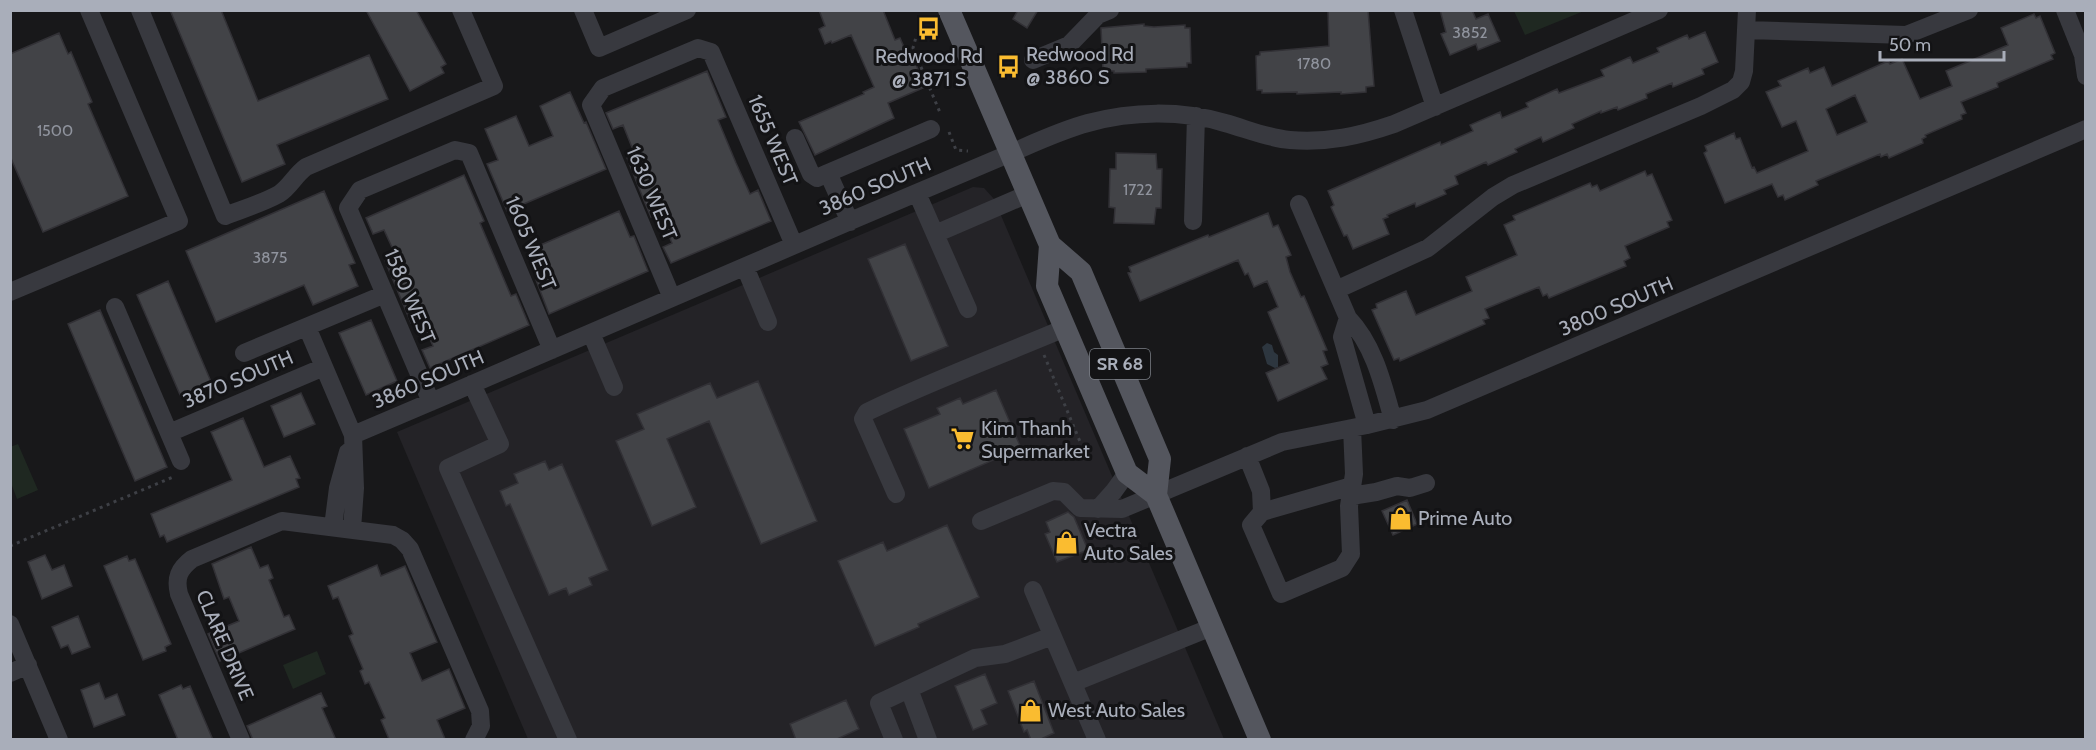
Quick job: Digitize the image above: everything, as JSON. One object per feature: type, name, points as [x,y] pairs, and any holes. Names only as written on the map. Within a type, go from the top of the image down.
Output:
[{"type":"main road","name":"SR 68","points":[[949,10],[1050,245],[1081,273],[1160,459],[1156,495],[1260,740]]},
{"type":"main road","name":"SR 68","points":[[1050,245],[1047,286],[1127,473],[1156,495]]},
{"type":"street","points":[[10,292],[178,221],[89,10]]},
{"type":"street","points":[[140,10],[225,216],[279,194],[288,187],[296,174],[306,167],[494,86],[461,10]]},
{"type":"street","points":[[583,10],[599,48],[687,10]]},
{"type":"street","points":[[1034,60],[1069,45],[1098,15],[1110,10]]},
{"type":"street","points":[[1403,10],[1435,107]]},
{"type":"street","name":"3860 SOUTH","points":[[353,435],[794,245],[1086,123],[1126,115],[1165,113],[1225,122],[1255,133],[1288,140],[1323,140],[1357,136],[1435,107],[1659,10]]},
{"type":"street","points":[[1336,290],[1428,248],[1493,197],[1513,185],[1701,106],[1733,90],[1741,82],[1744,71],[1747,10]]},
{"type":"street","points":[[1746,30],[1906,35],[1969,10]]},
{"type":"street","points":[[2065,10],[2083,55],[2085,76]]},
{"type":"street","name":"1655 WEST","points":[[591,105],[603,88],[698,48],[711,52],[794,245]]},
{"type":"street","name":"1630 WEST","points":[[591,105],[672,298]]},
{"type":"street","points":[[1193,221],[1196,116]]},
{"type":"street","points":[[795,138],[811,174],[817,177],[940,125]]},
{"type":"street","name":"3800 SOUTH","points":[[1098,509],[1122,509],[1281,442],[1393,420],[1454,400],[2085,129]]},
{"type":"street","name":"1605 WEST","points":[[348,208],[360,190],[455,150],[469,153],[552,350]]},
{"type":"street","points":[[828,173],[850,222]]},
{"type":"street","points":[[917,193],[968,309]]},
{"type":"street","points":[[935,234],[1028,194]]},
{"type":"street","points":[[1299,204],[1348,318],[1360,330],[1378,369],[1393,420]]},
{"type":"street","name":"1580 WEST","points":[[348,208],[431,402]]},
{"type":"street","points":[[745,267],[768,321]]},
{"type":"street","points":[[244,353],[385,294]]},
{"type":"street","points":[[115,307],[181,461]]},
{"type":"street","points":[[1348,318],[1342,337],[1360,427],[1352,491],[1351,554],[1342,568],[1281,594],[1251,525],[1263,512],[1352,491],[1376,492],[1397,486],[1410,488],[1426,483]]},
{"type":"street","points":[[307,327],[353,435],[355,491],[352,529]]},
{"type":"street","points":[[896,494],[863,419],[867,412],[918,387],[1065,328]]},
{"type":"street","points":[[591,333],[614,387]]},
{"type":"street","name":"3870 SOUTH","points":[[169,433],[324,367]]},
{"type":"street","points":[[472,384],[500,444],[448,468],[568,740]]},
{"type":"street","points":[[353,435],[338,488],[333,527],[393,535],[402,540],[410,549],[480,711],[477,733]]},
{"type":"street","points":[[1247,456],[1261,491],[1263,512]]},
{"type":"street","points":[[981,521],[1053,491],[1064,492],[1080,508],[1098,509],[1127,473]]},
{"type":"street","name":"CLARE DRIVE","points":[[241,740],[179,594],[176,585],[182,567],[192,559],[282,521],[333,527]]},
{"type":"street","points":[[1032,590],[1097,740]]},
{"type":"street","points":[[10,624],[59,740]]},
{"type":"street","points":[[1073,683],[1212,627]]},
{"type":"street","points":[[894,740],[879,703],[975,658],[1005,654],[1052,636]]},
{"type":"street","points":[[10,673],[28,666]]},
{"type":"street","points":[[909,689],[928,740]]},
{"type":"path","points":[[920,33],[913,48],[940,125],[956,150],[968,151]]},
{"type":"path","points":[[1037,340],[1082,444]]},
{"type":"path","points":[[10,546],[186,471],[181,461]]},
{"type":"shaded area","points":[[1514,11],[1584,11],[1525,35]]},
{"type":"shaded area","points":[[973,187],[984,188],[994,199],[1224,739],[528,739],[397,432]]},
{"type":"shaded area","points":[[1267,343],[1272,345],[1274,352],[1278,355],[1278,367],[1267,364],[1262,347]]},
{"type":"shaded area","points":[[18,444],[38,490],[17,499],[11,483],[10,447]]},
{"type":"shaded area","points":[[317,651],[326,674],[293,689],[283,665]]},
{"type":"building","points":[[170,10],[221,10],[258,101],[369,55],[388,99],[277,145],[285,164],[242,182]]},
{"type":"building","points":[[366,10],[416,10],[446,64],[441,67],[444,73],[410,91]]},
{"type":"building","points":[[819,10],[883,10],[895,40],[900,38],[911,63],[915,62],[925,87],[888,103],[894,118],[815,155],[799,122],[864,94],[863,92],[874,87],[851,35],[825,44],[819,29],[825,26]]},
{"type":"building","points":[[1018,10],[1038,10],[1027,28],[1013,19]]},
{"type":"building","points":[[1328,10],[1368,10],[1374,86],[1366,87],[1366,92],[1341,94],[1341,92],[1262,93],[1262,90],[1257,90],[1256,56],[1260,55],[1260,52],[1329,46]]},
{"type":"building","points":[[1440,10],[1472,10],[1476,19],[1488,14],[1500,41],[1478,50],[1476,44],[1450,55],[1441,34],[1446,32]]},
{"type":"building","points":[[2034,14],[2036,18],[2040,16],[2055,53],[2051,55],[2053,59],[1997,83],[1998,87],[1961,102],[1966,113],[1961,115],[1962,119],[1925,135],[1926,137],[1922,139],[1923,143],[1889,158],[1887,154],[1881,157],[1880,154],[1816,181],[1818,185],[1785,200],[1783,195],[1778,197],[1772,184],[1725,203],[1704,153],[1707,151],[1705,146],[1734,133],[1736,139],[1740,138],[1752,168],[1754,167],[1757,173],[1808,151],[1796,121],[1782,127],[1766,92],[1781,86],[1778,81],[1808,68],[1810,73],[1824,67],[1832,86],[1888,61],[1890,64],[1902,59],[1920,99],[1952,86],[1946,71],[2008,45],[2001,28]],"holes":[[[1855,95],[1867,122],[1837,135],[1826,109]]]},
{"type":"building","points":[[1144,24],[1144,26],[1154,27],[1185,25],[1185,28],[1190,28],[1191,63],[1187,63],[1187,67],[1146,69],[1146,72],[1103,71],[1101,28]]},
{"type":"building","points":[[1705,32],[1718,62],[1702,69],[1704,74],[1673,87],[1672,83],[1646,94],[1647,98],[1618,110],[1617,107],[1601,113],[1601,111],[1572,124],[1574,128],[1543,142],[1541,137],[1515,149],[1517,152],[1488,165],[1486,162],[1455,176],[1458,184],[1444,190],[1446,194],[1416,207],[1415,203],[1387,215],[1388,217],[1383,219],[1389,234],[1353,249],[1347,235],[1344,236],[1331,207],[1334,205],[1328,191],[1440,142],[1441,145],[1473,131],[1470,125],[1500,112],[1502,118],[1528,107],[1526,103],[1557,89],[1559,93],[1604,76],[1601,70],[1630,57],[1633,63],[1659,52],[1657,48],[1687,35],[1689,39]]},
{"type":"building","points":[[59,33],[68,54],[71,52],[92,102],[88,104],[128,196],[43,232],[10,156],[10,54]]},
{"type":"building","points":[[707,71],[726,117],[718,120],[736,163],[750,194],[758,190],[771,221],[671,263],[663,247],[672,243],[660,214],[651,217],[645,203],[627,158],[635,155],[623,125],[613,129],[606,113]]},
{"type":"building","points":[[570,92],[606,169],[507,211],[487,164],[498,160],[485,129],[516,116],[529,146],[553,136],[540,106]]},
{"type":"building","points":[[1116,153],[1156,154],[1157,169],[1162,169],[1161,208],[1156,208],[1154,224],[1114,223],[1115,208],[1109,207],[1110,169],[1116,169]]},
{"type":"building","points":[[1645,171],[1647,176],[1652,174],[1672,220],[1667,222],[1669,227],[1625,246],[1630,258],[1624,261],[1626,266],[1549,298],[1547,294],[1543,296],[1539,287],[1485,309],[1489,318],[1483,320],[1485,324],[1400,361],[1399,358],[1394,360],[1372,310],[1377,308],[1376,304],[1406,291],[1416,315],[1472,291],[1466,277],[1517,255],[1504,225],[1515,220],[1513,216],[1590,183],[1592,187],[1597,185],[1600,191]]},
{"type":"building","points":[[464,175],[484,221],[480,223],[511,296],[516,294],[529,325],[430,368],[422,350],[433,346],[421,319],[411,323],[385,261],[396,256],[384,230],[373,234],[366,218]]},
{"type":"building","points":[[324,191],[355,263],[349,265],[358,286],[313,305],[304,285],[216,322],[186,251]]},
{"type":"building","points":[[619,211],[630,237],[634,236],[648,271],[549,314],[536,280],[548,275],[536,247]]},
{"type":"building","points":[[1268,213],[1273,227],[1278,225],[1291,255],[1286,257],[1290,272],[1301,297],[1304,296],[1327,350],[1323,351],[1328,364],[1321,367],[1327,379],[1278,401],[1266,373],[1289,363],[1268,312],[1278,307],[1267,281],[1254,287],[1248,273],[1245,275],[1238,260],[1140,301],[1128,273],[1131,272],[1129,267]]},
{"type":"building","points":[[905,244],[948,346],[911,361],[868,259]]},
{"type":"building","points":[[168,281],[212,384],[181,397],[137,295]]},
{"type":"building","points":[[100,310],[167,467],[135,481],[68,324]]},
{"type":"building","points":[[371,320],[397,381],[366,395],[339,333]]},
{"type":"building","points":[[758,381],[817,521],[761,544],[709,421],[667,439],[696,507],[652,526],[616,441],[644,429],[637,414],[710,383],[717,398]]},
{"type":"building","name":"Kim Thanh Supermarket","points":[[996,390],[1021,448],[929,488],[904,429],[940,414],[937,408],[960,398],[963,404]]},
{"type":"building","points":[[301,393],[315,424],[284,437],[271,406]]},
{"type":"building","points":[[243,418],[264,467],[290,456],[300,478],[296,479],[299,487],[167,542],[164,535],[160,537],[151,514],[232,480],[211,432]]},
{"type":"building","points":[[545,461],[549,470],[562,464],[608,570],[589,578],[592,585],[569,595],[566,588],[549,595],[510,504],[506,506],[500,491],[518,483],[514,474]]},
{"type":"building","name":"Prime Auto","points":[[1407,500],[1417,524],[1393,535],[1382,511]]},
{"type":"building","name":"Vectra Auto Sales","points":[[1068,512],[1074,517],[1088,550],[1057,562],[1045,534],[1050,532],[1046,522]]},
{"type":"building","points":[[947,525],[979,597],[875,646],[838,561],[883,542],[887,551]]},
{"type":"building","points":[[251,547],[260,568],[268,565],[273,578],[269,580],[284,617],[289,615],[295,629],[220,661],[208,634],[239,621],[229,597],[224,599],[212,564]]},
{"type":"building","points":[[45,555],[52,570],[64,565],[72,586],[42,599],[28,562]]},
{"type":"building","points":[[127,556],[129,561],[135,559],[171,644],[165,647],[166,651],[143,660],[104,566]]},
{"type":"building","points":[[377,565],[381,576],[405,566],[437,642],[410,653],[422,681],[449,669],[465,708],[437,720],[445,739],[389,739],[381,720],[385,718],[369,682],[365,684],[360,671],[363,669],[349,636],[353,634],[338,597],[333,599],[328,586]]},
{"type":"building","points":[[78,616],[90,647],[72,654],[68,645],[61,648],[52,627]]},
{"type":"building","points":[[985,674],[997,703],[981,710],[987,724],[973,730],[955,686]]},
{"type":"building","name":"West Auto Sales","points":[[1034,681],[1054,733],[1039,740],[1031,740],[1027,730],[1024,732],[1008,691]]},
{"type":"building","points":[[99,683],[105,699],[117,694],[125,715],[94,727],[81,690]]},
{"type":"building","points":[[181,685],[183,689],[190,686],[213,740],[178,740],[159,695]]},
{"type":"building","points":[[321,693],[327,706],[322,708],[336,740],[253,740],[247,726]]},
{"type":"building","points":[[846,700],[859,729],[835,740],[796,740],[790,724]]},
{"type":"place","name":"Redwood Rd @ 3871 S","points":[[929,29]]},
{"type":"place","name":"Redwood Rd @ 3860 S","points":[[1008,66]]},
{"type":"place","name":"Kim Thanh Supermarket","points":[[963,439]]},
{"type":"place","name":"Prime Auto","points":[[1400,518]]},
{"type":"place","name":"Vectra Auto Sales","points":[[1066,542]]},
{"type":"place","name":"West Auto Sales","points":[[1030,710]]}]
